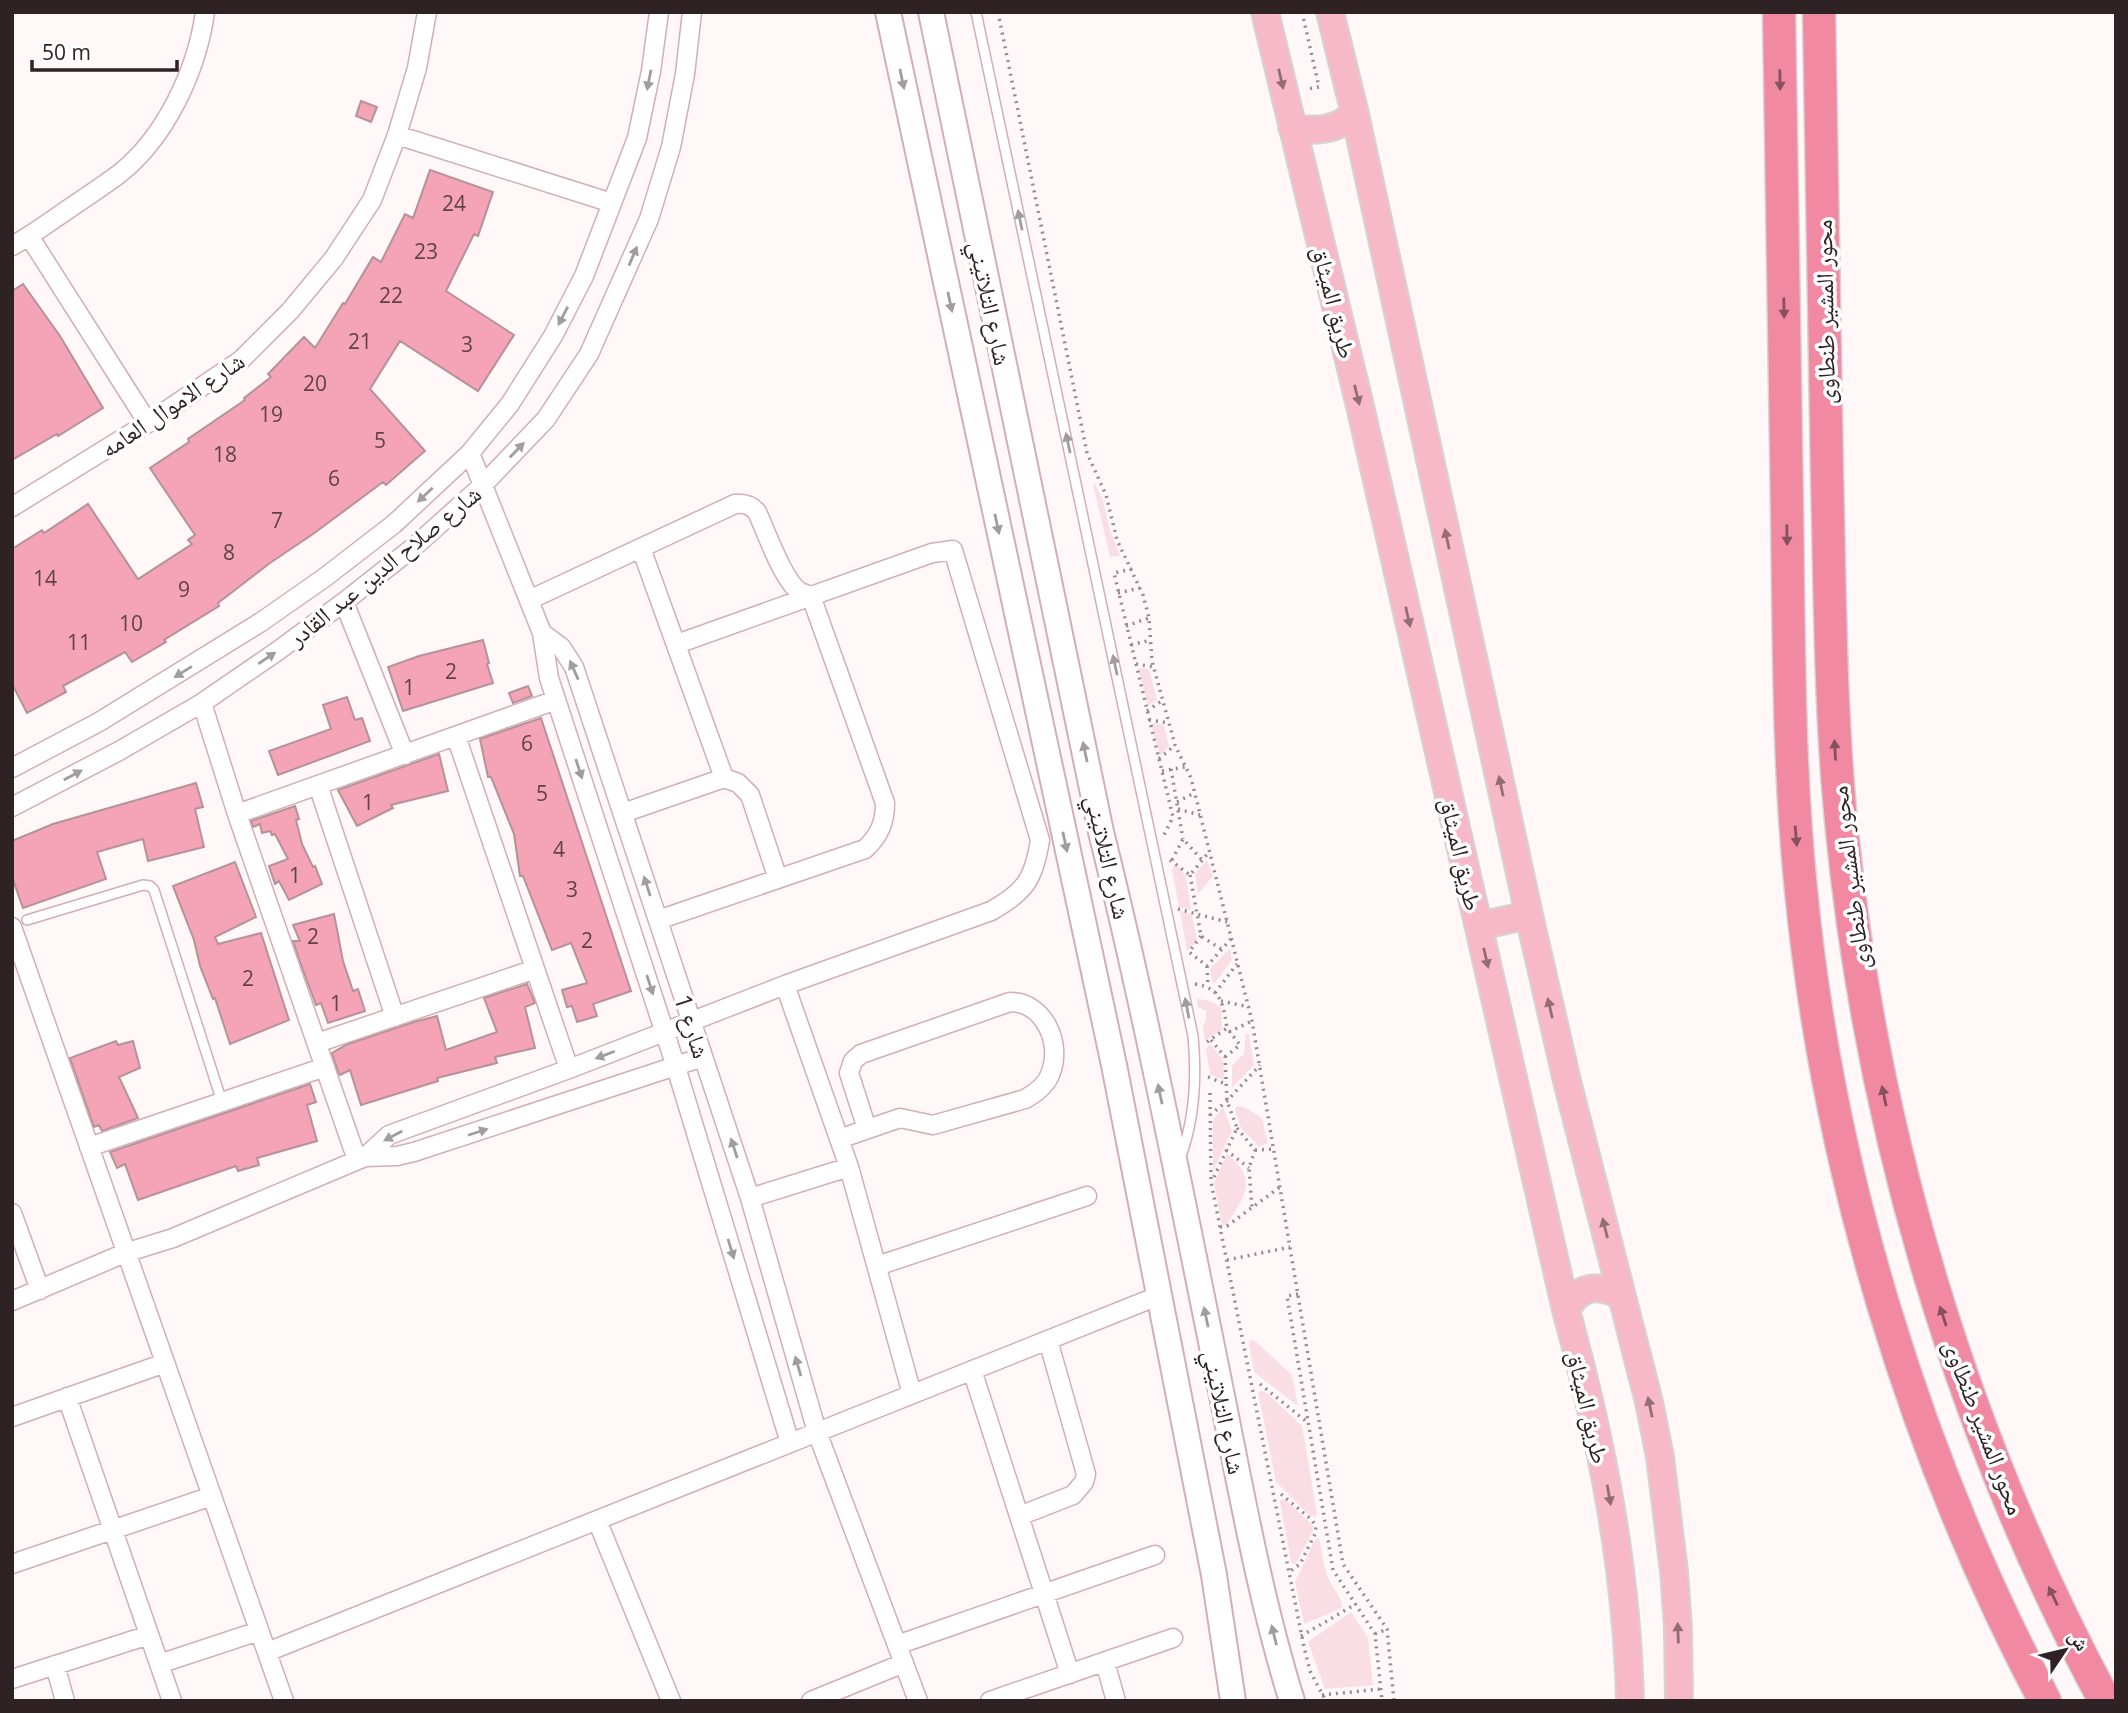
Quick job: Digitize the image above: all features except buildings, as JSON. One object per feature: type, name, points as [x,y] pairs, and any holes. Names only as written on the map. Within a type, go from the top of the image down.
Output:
[{"type":"highway","name":"محور المشير طنطاوى","points":[[1779,12],[1791,754],[1801,893],[1811,972],[1824,1050],[1857,1205],[1900,1357],[1953,1507],[2045,1701]]},
{"type":"highway","name":"محور المشير طنطاوى","points":[[1819,12],[1832,696],[1842,833],[1862,981],[1875,1055],[1910,1201],[1953,1345],[2020,1520],[2066,1623],[2105,1701]]},
{"type":"main road","name":"شارع التلاتيني","points":[[888,12],[1111,1051],[1214,1575],[1233,1701]]},
{"type":"main road","name":"شارع التلاتيني","points":[[930,12],[1098,818],[1134,964],[1250,1534],[1292,1701]]},
{"type":"main road","name":"طريق الميثاق","points":[[1265,12],[1360,406],[1566,1310],[1591,1406],[1613,1516],[1626,1626],[1630,1701]]},
{"type":"main road","points":[[1330,12],[1355,114],[1567,1081],[1649,1402],[1668,1514],[1678,1628],[1679,1701]]},
{"type":"main road","points":[[1292,127],[1325,130],[1355,114]]},
{"type":"main road","points":[[1479,926],[1529,915]]},
{"type":"main road","points":[[1566,1310],[1579,1293],[1588,1289],[1599,1288],[1621,1295]]},
{"type":"street","points":[[12,246],[121,173],[149,143],[172,109],[190,72],[202,33],[205,12]]},
{"type":"street","name":"شارع الاموال العامه","points":[[12,507],[148,423],[241,360],[290,311],[334,258],[372,200],[397,135],[417,68],[427,12]]},
{"type":"street","name":"شارع صلاح الدين عبد القادر","points":[[12,768],[99,722],[261,622],[394,524],[470,453],[510,404],[553,336],[584,276],[637,138],[651,71],[659,12]]},
{"type":"street","name":"شارع صلاح الدين عبد القادر","points":[[12,807],[119,751],[202,703],[279,650],[415,546],[483,485],[546,419],[589,354],[649,219],[671,147],[685,74],[692,12]]},
{"type":"street","points":[[397,135],[612,203]]},
{"type":"street","points":[[29,236],[148,423]]},
{"type":"street","name":"شارع 1","points":[[470,453],[542,633],[549,678],[665,1032],[790,1443]]},
{"type":"street","points":[[529,600],[735,504],[747,504],[757,512],[789,578],[800,592],[811,596]]},
{"type":"street","points":[[641,548],[724,778]]},
{"type":"street","points":[[12,1301],[125,1254],[173,1238],[361,1158],[389,1135],[785,985],[991,911],[1011,900],[1027,883],[1037,863],[1040,841],[953,550],[932,553],[677,644]]},
{"type":"street","points":[[658,920],[865,849],[881,829],[885,817],[885,803],[811,596]]},
{"type":"street","points":[[344,602],[405,755]]},
{"type":"street","name":"شارع 1","points":[[542,633],[561,647],[574,667],[750,1198],[817,1432],[918,1701]]},
{"type":"street","points":[[237,814],[556,700]]},
{"type":"street","points":[[202,703],[237,814],[325,1067],[361,1158]]},
{"type":"street","points":[[456,736],[569,1069]]},
{"type":"street","points":[[622,813],[724,778],[738,783],[750,795],[778,879]]},
{"type":"street","points":[[318,785],[395,1017]]},
{"type":"street","points":[[20,924],[125,1254],[284,1701]]},
{"type":"street","points":[[317,1043],[535,970]]},
{"type":"street","points":[[785,985],[849,1167],[912,1394]]},
{"type":"street","points":[[839,1139],[900,1118],[926,1125],[940,1124],[1034,1094],[1048,1080],[1054,1061],[1052,1041],[1040,1013],[1026,1004],[1001,1003],[857,1057],[849,1073],[867,1129]]},
{"type":"street","points":[[361,1158],[414,1152],[703,1057]]},
{"type":"street","points":[[89,1147],[325,1067]]},
{"type":"street","points":[[750,1198],[849,1167]]},
{"type":"street","points":[[877,1266],[1087,1196]]},
{"type":"street","points":[[12,1213],[40,1290]]},
{"type":"street","points":[[267,1652],[1158,1296]]},
{"type":"street","points":[[1019,1516],[1073,1495],[1080,1489],[1086,1474],[1048,1340]]},
{"type":"street","points":[[12,1417],[165,1363]]},
{"type":"street","points":[[972,1370],[1070,1674]]},
{"type":"street","points":[[67,1398],[172,1701]]},
{"type":"street","points":[[12,1564],[212,1496]]},
{"type":"street","points":[[597,1520],[671,1701]]},
{"type":"street","points":[[897,1645],[1155,1555]]},
{"type":"street","points":[[159,1664],[259,1631]]},
{"type":"street","points":[[12,1679],[149,1635]]},
{"type":"street","points":[[990,1701],[1021,1696],[1070,1674],[1173,1638]]},
{"type":"street","points":[[1105,1661],[1116,1701]]},
{"type":"street","points":[[811,1701],[833,1697],[904,1663]]},
{"type":"street","points":[[55,1665],[65,1701]]},
{"type":"lane","points":[[976,12],[1193,1036],[1195,1082],[1190,1127],[1176,1171]]},
{"type":"lane","points":[[20,924],[143,885],[150,886],[154,890],[222,1101]]},
{"type":"path","points":[[998,12],[1087,453],[1106,495],[1117,540],[1141,588],[1149,618],[1154,667],[1174,745],[1191,778],[1249,1007],[1343,1564],[1387,1629],[1394,1701]]},
{"type":"path","points":[[1284,92],[1319,87],[1302,12]]},
{"type":"path","points":[[1132,569],[1114,573],[1173,817],[1163,836]]},
{"type":"path","points":[[1118,593],[1141,588]]},
{"type":"path","points":[[1126,626],[1149,618]]},
{"type":"path","points":[[1131,645],[1151,640]]},
{"type":"path","points":[[1136,664],[1154,667]]},
{"type":"path","points":[[1147,710],[1163,700]]},
{"type":"path","points":[[1149,720],[1169,723]]},
{"type":"path","points":[[1159,759],[1174,745]]},
{"type":"path","points":[[1162,771],[1185,766]]},
{"type":"path","points":[[1171,769],[1183,839],[1202,860]]},
{"type":"path","points":[[1177,802],[1194,793]]},
{"type":"path","points":[[1178,809],[1200,815]]},
{"type":"path","points":[[1171,872],[1168,860],[1172,859],[1183,839]]},
{"type":"path","points":[[1191,875],[1209,852]]},
{"type":"path","points":[[1172,859],[1191,875],[1201,936],[1221,949]]},
{"type":"path","points":[[1180,919],[1178,909],[1227,922]]},
{"type":"path","points":[[1201,936],[1189,952],[1207,966]]},
{"type":"path","points":[[1208,988],[1207,966],[1231,938]]},
{"type":"path","points":[[1184,941],[1189,963]]},
{"type":"path","points":[[1215,993],[1238,963]]},
{"type":"path","points":[[1183,986],[1197,984],[1208,988],[1221,1001],[1228,1030],[1240,1045],[1225,1057]]},
{"type":"path","points":[[1221,1001],[1249,1007]]},
{"type":"path","points":[[1204,1044],[1228,1030],[1252,1021]]},
{"type":"path","points":[[1210,1040],[1225,1057],[1227,1101],[1237,1128],[1255,1150]]},
{"type":"path","points":[[1210,1115],[1227,1101],[1260,1065]]},
{"type":"path","points":[[1208,1069],[1211,1181],[1301,1636],[1313,1683],[1326,1701]]},
{"type":"path","points":[[1208,1077],[1226,1084]]},
{"type":"path","points":[[1211,1181],[1237,1128]]},
{"type":"path","points":[[1255,1150],[1274,1149]]},
{"type":"path","points":[[1226,1150],[1249,1168]]},
{"type":"path","points":[[1252,1208],[1249,1168],[1255,1150]]},
{"type":"path","points":[[1220,1227],[1227,1226],[1280,1187]]},
{"type":"path","points":[[1227,1260],[1290,1247]]},
{"type":"path","points":[[1298,1294],[1287,1296],[1334,1570],[1375,1634],[1382,1701]]},
{"type":"path","points":[[1260,1384],[1308,1423]]},
{"type":"path","points":[[1281,1494],[1312,1520],[1316,1527],[1300,1564],[1289,1572]]},
{"type":"path","points":[[1316,1527],[1325,1525]]},
{"type":"path","points":[[1334,1570],[1343,1564]]},
{"type":"path","points":[[1301,1636],[1356,1605]]},
{"type":"path","points":[[1375,1634],[1387,1629]]},
{"type":"path","points":[[1322,1695],[1381,1689]]},
{"type":"shaded area","points":[[1094,482],[1103,500],[1109,527],[1120,556],[1110,557]]},
{"type":"shaded area","points":[[1138,668],[1149,669],[1157,700],[1148,706]]},
{"type":"shaded area","points":[[1151,723],[1164,725],[1169,746],[1160,756]]},
{"type":"shaded area","points":[[1207,860],[1213,876],[1198,894],[1195,873]]},
{"type":"shaded area","points":[[1174,866],[1179,867],[1186,877],[1191,910],[1179,907],[1172,870]]},
{"type":"shaded area","points":[[1180,911],[1192,915],[1197,941],[1187,951]]},
{"type":"shaded area","points":[[1230,948],[1232,960],[1215,983],[1212,982],[1210,969]]},
{"type":"shaded area","points":[[1197,999],[1210,1001],[1221,1007],[1222,1030],[1205,1041],[1203,1026],[1206,1011],[1198,1007]]},
{"type":"shaded area","points":[[1246,1033],[1249,1035],[1254,1065],[1232,1088],[1232,1066],[1244,1053]]},
{"type":"shaded area","points":[[1210,1044],[1223,1060],[1224,1080],[1210,1074],[1206,1049]]},
{"type":"shaded area","points":[[1237,1106],[1244,1107],[1262,1118],[1268,1143],[1259,1147],[1241,1128],[1235,1110]]},
{"type":"shaded area","points":[[1223,1107],[1232,1131],[1213,1171],[1213,1120]]},
{"type":"shaded area","points":[[1227,1154],[1243,1172],[1246,1188],[1233,1215],[1226,1225],[1222,1225],[1214,1183]]},
{"type":"shaded area","points":[[1250,1340],[1255,1341],[1292,1375],[1298,1406],[1254,1372]]},
{"type":"shaded area","points":[[1262,1391],[1302,1426],[1317,1513],[1315,1517],[1309,1515],[1276,1482],[1258,1392]]},
{"type":"shaded area","points":[[1282,1499],[1313,1526],[1295,1565],[1291,1562],[1280,1502]]},
{"type":"shaded area","points":[[1319,1538],[1326,1571],[1340,1598],[1342,1608],[1304,1624],[1295,1582],[1315,1540]]},
{"type":"shaded area","points":[[1351,1612],[1368,1638],[1373,1685],[1325,1689],[1308,1642]]}]
